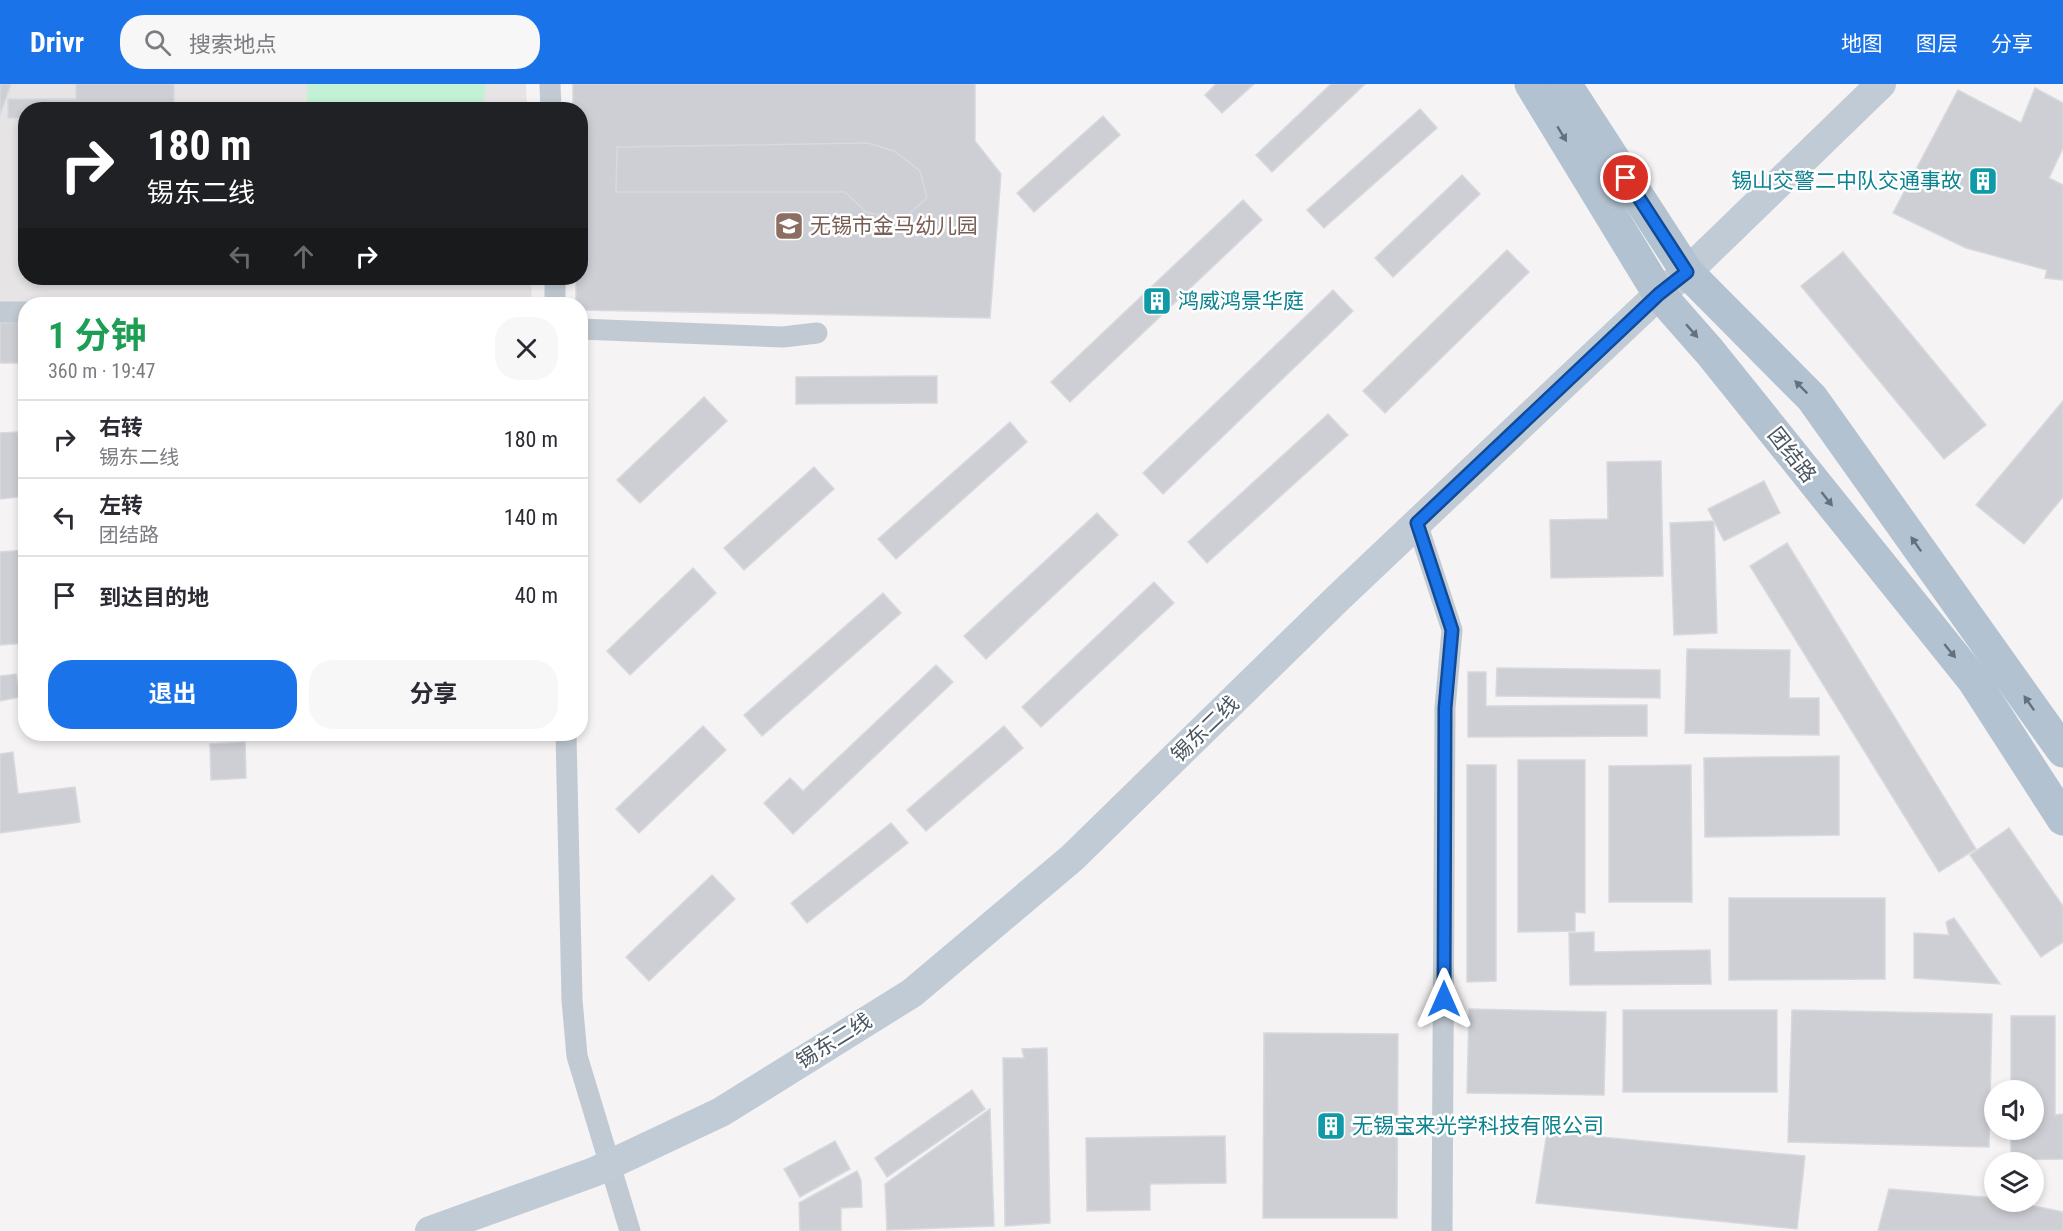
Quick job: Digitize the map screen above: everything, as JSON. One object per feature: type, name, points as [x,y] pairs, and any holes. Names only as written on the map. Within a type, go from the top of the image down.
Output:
[{"type":"main road","name":"团结路","points":[[1531,84],[1659,294],[1710,352],[1974,681],[2063,819]]},
{"type":"main road","points":[[1565,84],[1687,272],[1812,398],[2063,751]]},
{"type":"main road","name":"锡东二线","points":[[430,1231],[608,1165],[721,1112],[912,993],[1072,858],[1417,523],[1659,294],[1687,272],[1881,84]]},
{"type":"street","points":[[550,84],[551,102]]},
{"type":"street","points":[[0,312],[18,312]]},
{"type":"street","points":[[588,329],[783,337],[817,333]]},
{"type":"street","points":[[1417,523],[1452,630],[1445,708],[1442,1231]]},
{"type":"street","points":[[566,741],[572,1000],[577,1056],[608,1165],[630,1231]]},
{"type":"shaded area","points":[[0,84],[526,84],[527,102],[18,102],[18,285],[531,285],[532,297],[18,297],[18,303],[0,303]]},
{"type":"green space","points":[[307,84],[485,84],[484,102],[307,102]]},
{"type":"building","points":[[0,84],[11,84],[0,115]]},
{"type":"building","points":[[76,84],[174,84],[174,102],[18,102],[18,118],[8,118],[8,99],[76,99]]},
{"type":"building","name":"无锡市金马幼儿园","points":[[573,84],[975,84],[975,141],[1001,174],[990,318],[588,310],[588,297],[576,297],[576,285],[588,285],[588,102],[573,102]]},
{"type":"building","points":[[1216,84],[1254,84],[1222,113],[1205,95]]},
{"type":"building","points":[[1331,84],[1365,84],[1272,172],[1256,155]]},
{"type":"building","name":"锡山交警二中队交通事故","points":[[2035,88],[2063,103],[2063,148],[2049,178],[2063,185],[2063,280],[2045,278],[2047,270],[1966,248],[1893,213],[1958,90],[2021,123]]},
{"type":"building","points":[[1420,109],[1437,128],[1324,228],[1307,210]]},
{"type":"building","points":[[1103,116],[1120,135],[1034,212],[1017,193]]},
{"type":"building","points":[[868,143],[894,151],[920,171],[927,198],[902,220],[866,212],[845,192],[616,192],[617,147]]},
{"type":"building","points":[[1462,175],[1480,194],[1393,277],[1375,258]]},
{"type":"building","name":"鸿威鸿景华庭","points":[[1243,200],[1262,220],[1070,402],[1051,382]]},
{"type":"building","points":[[1507,250],[1529,272],[1385,413],[1363,391]]},
{"type":"building","points":[[1843,252],[1986,425],[1944,459],[1801,286]]},
{"type":"building","points":[[1333,290],[1353,311],[1163,494],[1143,473]]},
{"type":"building","points":[[18,322],[18,363],[0,363],[0,323]]},
{"type":"building","points":[[937,376],[937,403],[796,404],[796,377]]},
{"type":"building","points":[[704,397],[727,421],[640,503],[617,480]]},
{"type":"building","points":[[2063,401],[2063,497],[2024,544],[1976,505]]},
{"type":"building","points":[[1328,414],[1348,435],[1207,563],[1188,542]]},
{"type":"building","points":[[1010,422],[1027,442],[896,559],[878,539]]},
{"type":"building","points":[[17,432],[18,435],[18,497],[0,499],[0,433]]},
{"type":"building","points":[[1661,461],[1663,576],[1551,578],[1550,520],[1608,519],[1607,462]]},
{"type":"building","points":[[814,467],[834,489],[744,570],[724,548]]},
{"type":"building","points":[[1764,481],[1780,513],[1724,541],[1708,509]]},
{"type":"building","points":[[1097,513],[1118,535],[986,659],[964,636]]},
{"type":"building","points":[[1714,521],[1717,633],[1674,635],[1670,523]]},
{"type":"building","points":[[1787,543],[1976,849],[1939,872],[1750,566]]},
{"type":"building","points":[[18,551],[18,644],[0,645],[0,552]]},
{"type":"building","points":[[693,568],[716,593],[630,675],[607,651]]},
{"type":"building","points":[[1154,582],[1174,603],[1041,727],[1022,707]]},
{"type":"building","points":[[883,593],[901,613],[762,736],[744,715]]},
{"type":"building","points":[[1687,649],[1790,650],[1789,698],[1819,698],[1819,735],[1685,733]]},
{"type":"building","points":[[936,665],[953,682],[793,834],[764,803],[790,778],[803,791]]},
{"type":"building","points":[[1497,668],[1660,670],[1660,698],[1496,696]]},
{"type":"building","points":[[1468,672],[1486,672],[1486,706],[1647,705],[1647,736],[1468,737]]},
{"type":"building","points":[[16,674],[18,697],[0,701],[0,676]]},
{"type":"building","points":[[703,726],[726,750],[639,833],[616,809]]},
{"type":"building","points":[[1004,726],[1023,748],[926,831],[907,810]]},
{"type":"building","points":[[245,742],[246,778],[211,780],[210,744]]},
{"type":"building","points":[[13,752],[18,794],[75,787],[80,822],[0,833],[0,754]]},
{"type":"building","points":[[1839,756],[1839,835],[1705,837],[1704,758]]},
{"type":"building","points":[[1518,760],[1585,760],[1585,913],[1575,912],[1575,931],[1518,932]]},
{"type":"building","points":[[1467,765],[1496,765],[1496,981],[1467,982]]},
{"type":"building","points":[[1691,765],[1692,902],[1609,902],[1609,766]]},
{"type":"building","points":[[891,823],[908,843],[807,923],[791,903]]},
{"type":"building","points":[[2009,828],[2063,906],[2063,942],[2041,957],[1970,855]]},
{"type":"building","points":[[712,875],[735,899],[649,981],[626,957]]},
{"type":"building","points":[[1729,898],[1885,898],[1885,979],[1729,980]]},
{"type":"building","points":[[1954,918],[2000,984],[1914,978],[1914,933],[1949,935],[1946,922]]},
{"type":"building","points":[[1594,932],[1594,952],[1710,950],[1711,984],[1570,985],[1569,933]]},
{"type":"building","points":[[1469,1009],[1606,1012],[1604,1095],[1467,1093]]},
{"type":"building","points":[[1623,1010],[1777,1010],[1777,1092],[1623,1092]]},
{"type":"building","points":[[1792,1010],[1992,1014],[1991,1080],[1984,1080],[1984,1140],[1989,1140],[1989,1147],[1788,1142]]},
{"type":"building","points":[[2011,1016],[2055,1016],[2055,1115],[2063,1114],[2063,1159],[2044,1159],[2044,1152],[2011,1152],[2011,1140],[2044,1140],[2044,1080],[2011,1080]]},
{"type":"building","name":"无锡宝来光学科技有限公司","points":[[1264,1033],[1398,1034],[1397,1218],[1263,1218]]},
{"type":"building","points":[[1047,1048],[1050,1223],[1005,1226],[1003,1058],[1024,1058],[1022,1049]]},
{"type":"building","points":[[972,1090],[985,1109],[887,1177],[875,1158]]},
{"type":"building","points":[[990,1109],[994,1226],[887,1230],[885,1184]]},
{"type":"building","points":[[1547,1132],[1805,1156],[1797,1229],[1536,1203]]},
{"type":"building","points":[[1225,1136],[1226,1183],[1150,1184],[1150,1210],[1087,1211],[1086,1138]]},
{"type":"building","points":[[835,1141],[850,1169],[800,1197],[784,1169]]},
{"type":"building","points":[[857,1171],[861,1180],[862,1207],[841,1208],[841,1231],[800,1231],[799,1203]]},
{"type":"building","points":[[1889,1189],[1984,1197],[1984,1212],[2044,1212],[2044,1208],[2063,1212],[2063,1231],[1878,1231]]},
{"type":"place","name":"锡山交警二中队交通事故","points":[[1983,181]]},
{"type":"place","name":"无锡市金马幼儿园","points":[[789,226]]},
{"type":"place","name":"鸿威鸿景华庭","points":[[1157,301]]},
{"type":"place","name":"无锡宝来光学科技有限公司","points":[[1331,1126]]},
{"type":"route","points":[[1444,999],[1445,708],[1452,630],[1417,523],[1659,294],[1687,272],[1626,178]]}]
